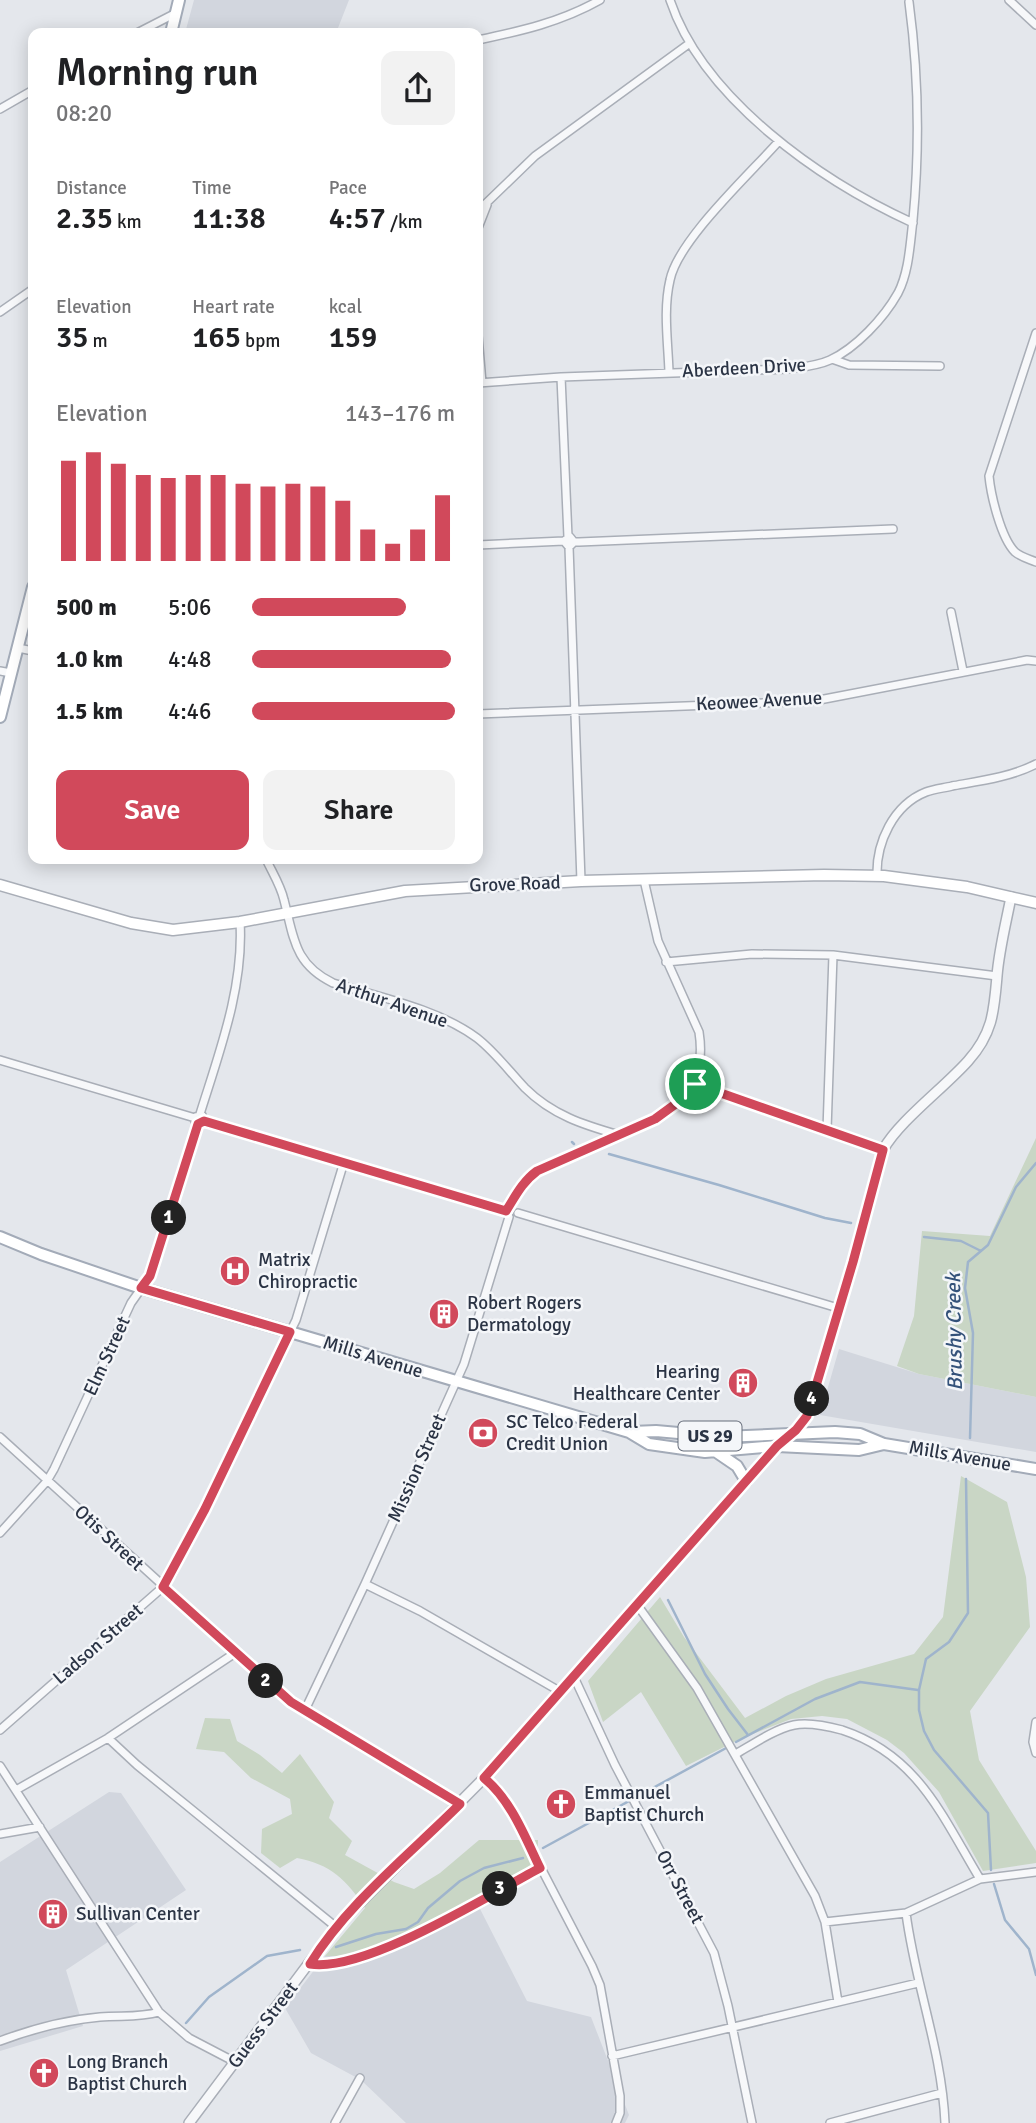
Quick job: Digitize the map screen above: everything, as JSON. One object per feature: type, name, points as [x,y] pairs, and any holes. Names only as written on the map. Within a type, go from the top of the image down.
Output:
[{"type":"main road","points":[[172,28],[179,0]]},
{"type":"main road","points":[[0,717],[6,672],[18,648],[28,607]]},
{"type":"main road","name":"Grove Road","points":[[0,885],[146,926],[173,930],[240,922],[427,888],[581,881],[824,874],[877,876],[926,881],[1036,903]]},
{"type":"main road","name":"Mills Avenue","points":[[0,1237],[141,1288],[629,1432],[649,1444],[705,1452],[777,1446],[859,1450],[884,1444]]},
{"type":"main road","name":"Mills Avenue","points":[[629,1432],[656,1431],[723,1437],[792,1433],[860,1434],[884,1444],[1036,1469]]},
{"type":"main road","points":[[715,1451],[737,1466],[746,1481]]},
{"type":"street","points":[[483,39],[550,23],[577,13],[600,0]]},
{"type":"street","points":[[670,0],[690,43],[718,84],[779,141],[860,195],[912,223]]},
{"type":"street","points":[[1009,0],[1036,24]]},
{"type":"street","name":"Aberdeen Drive","points":[[483,383],[806,367],[832,359],[870,328],[899,291],[911,244],[917,184],[919,93],[909,1]]},
{"type":"street","points":[[147,28],[176,13]]},
{"type":"street","points":[[483,207],[536,156],[690,43]]},
{"type":"street","points":[[0,109],[28,93]]},
{"type":"street","points":[[669,372],[667,304],[670,280],[680,254],[779,141]]},
{"type":"street","points":[[483,215],[487,204]]},
{"type":"street","points":[[0,313],[28,293]]},
{"type":"street","points":[[1036,333],[1034,353],[996,450],[989,476],[992,495],[1009,543],[1023,557],[1036,562]]},
{"type":"street","points":[[832,359],[849,365],[940,366]]},
{"type":"street","points":[[561,377],[581,881]]},
{"type":"street","points":[[483,545],[893,529]]},
{"type":"street","points":[[951,612],[963,671]]},
{"type":"street","points":[[18,648],[28,650]]},
{"type":"street","name":"Keowee Avenue","points":[[483,714],[814,701],[963,671],[1027,660],[1036,661]]},
{"type":"street","points":[[877,876],[882,841],[892,821],[909,803],[926,792],[998,777],[1036,764]]},
{"type":"street","name":"Arthur Avenue","points":[[268,864],[284,897],[290,928],[300,956],[309,968],[333,983],[456,1025],[491,1050],[527,1090],[551,1109],[569,1119],[619,1135]]},
{"type":"street","points":[[619,1135],[669,1110],[695,1084],[700,1065],[699,1032],[666,962],[651,917],[643,880]]},
{"type":"street","points":[[695,1084],[883,1150],[895,1133],[970,1059],[982,1042],[994,1014],[997,976],[1011,897]]},
{"type":"street","name":"Elm Street","points":[[0,1533],[47,1481],[131,1303],[150,1276],[199,1120],[235,987],[241,940],[240,922]]},
{"type":"street","points":[[666,962],[752,954],[833,955],[997,976]]},
{"type":"street","points":[[827,1130],[833,955]]},
{"type":"street","points":[[0,1060],[509,1211],[514,1217],[518,1213],[838,1308]]},
{"type":"street","name":"Mission Street","points":[[305,1710],[365,1584],[469,1348],[509,1211],[519,1187],[537,1171],[619,1135]]},
{"type":"street","name":"Guess Street","points":[[189,2123],[335,1927],[460,1804],[777,1446],[801,1425],[807,1416],[883,1150]]},
{"type":"street","name":"Ladson Street","points":[[0,1730],[163,1587],[205,1509],[296,1320],[344,1162]]},
{"type":"street","name":"Otis Street","points":[[0,1437],[291,1702],[460,1804]]},
{"type":"street","points":[[365,1584],[421,1611],[561,1692]]},
{"type":"street","points":[[638,1606],[697,1688],[815,1896],[825,1922],[838,2002]]},
{"type":"street","points":[[16,1790],[108,1738],[235,1653]]},
{"type":"street","name":"Orr Street","points":[[575,1677],[633,1799],[714,1952],[752,2123]]},
{"type":"street","points":[[1036,1721],[1033,1742],[1036,1754]]},
{"type":"street","points":[[736,1754],[796,1725],[825,1726],[863,1737],[887,1751],[925,1790],[980,1879]]},
{"type":"street","points":[[108,1738],[262,1869],[335,1927]]},
{"type":"street","points":[[0,1766],[159,2012],[189,2038],[235,2062]]},
{"type":"street","points":[[484,1778],[497,1788],[523,1833],[600,1985],[620,2096],[620,2113],[616,2123]]},
{"type":"street","points":[[0,1834],[40,1827]]},
{"type":"street","points":[[310,1964],[327,1965],[403,1941],[540,1868]]},
{"type":"street","points":[[825,1922],[906,1913],[980,1879],[1036,1872]]},
{"type":"street","points":[[906,1913],[918,1983],[934,2043],[944,2123]]},
{"type":"street","points":[[612,2056],[918,1983]]},
{"type":"street","points":[[0,2041],[70,2021],[134,2017],[159,2012]]},
{"type":"street","points":[[335,2123],[360,2078]]},
{"type":"street","points":[[830,2123],[942,2093]]},
{"type":"shaded area","points":[[194,0],[349,0],[338,28],[186,28]]},
{"type":"shaded area","points":[[839,1349],[919,1374],[1036,1397],[1036,1452],[820,1415]]},
{"type":"shaded area","points":[[109,1792],[121,1793],[186,1890],[66,1970],[83,2026],[0,2051],[0,1862]]},
{"type":"shaded area","points":[[478,1905],[527,2001],[591,2017],[629,2115],[625,2123],[406,2123],[361,2080],[311,2053],[285,2008],[325,1956],[363,1956]]},
{"type":"green space","points":[[1036,1138],[1036,1397],[919,1374],[897,1366],[914,1316],[922,1231],[990,1236]]},
{"type":"green space","points":[[961,1476],[1007,1502],[1026,1577],[1030,1627],[970,1711],[979,1760],[1036,1851],[1036,1863],[983,1871],[939,1792],[904,1753],[887,1740],[847,1719],[822,1716],[791,1719],[740,1739],[686,1766],[641,1692],[603,1722],[588,1681],[660,1597],[684,1637],[745,1718],[826,1679],[914,1654],[943,1617]]},
{"type":"green space","points":[[205,1718],[230,1719],[237,1741],[282,1773],[300,1754],[334,1802],[329,1818],[352,1841],[345,1855],[394,1882],[414,1889],[440,1873],[479,1840],[538,1840],[537,1865],[478,1905],[363,1956],[325,1956],[365,1908],[344,1881],[319,1864],[297,1858],[280,1868],[261,1853],[262,1829],[292,1814],[290,1799],[251,1778],[224,1752],[196,1749]]},
{"type":"waterway","points":[[609,1154],[825,1218],[851,1223]]},
{"type":"waterway","name":"Brushy Creek","points":[[970,1438],[973,1333],[965,1288],[968,1262],[988,1245],[1016,1187],[1036,1163]]},
{"type":"waterway","points":[[924,1237],[961,1241],[981,1251]]},
{"type":"waterway","name":"Brushy Creek","points":[[966,1479],[968,1613],[949,1642],[926,1659],[919,1690],[919,1710],[924,1731],[934,1750],[988,1813],[991,1870]]},
{"type":"waterway","points":[[668,1600],[705,1674],[748,1735]]},
{"type":"waterway","points":[[736,1742],[815,1699],[860,1682],[918,1690]]},
{"type":"waterway","points":[[543,1848],[728,1747]]},
{"type":"waterway","points":[[336,1947],[376,1934],[406,1929],[418,1922],[428,1908],[460,1881],[484,1868],[523,1858]]},
{"type":"waterway","name":"Brushy Creek","points":[[994,1884],[1005,1920],[1029,1949],[1036,1975]]},
{"type":"waterway","points":[[186,2023],[209,1997],[267,1956],[300,1950]]},
{"type":"place","name":"Matrix Chiropractic","points":[[235,1271]]},
{"type":"place","name":"Robert Rogers Dermatology","points":[[444,1314]]},
{"type":"place","name":"Hearing Healthcare Center","points":[[743,1383]]},
{"type":"place","name":"SC Telco Federal Credit Union","points":[[483,1433]]},
{"type":"place","name":"Emmanuel Baptist Church","points":[[561,1804]]},
{"type":"place","name":"Sullivan Center","points":[[53,1914]]},
{"type":"place","name":"Long Branch Baptist Church","points":[[44,2073]]},
{"type":"route","points":[[695,1084],[883,1150],[807,1416],[796,1430],[777,1446],[484,1778],[497,1788],[540,1868],[403,1941],[323,1966],[310,1964],[348,1913],[460,1804],[291,1702],[163,1587],[205,1509],[290,1332],[141,1288],[150,1276],[198,1124],[204,1121],[506,1211],[508,1206],[512,1205],[519,1187],[537,1171],[655,1119],[681,1100],[695,1084]]}]
